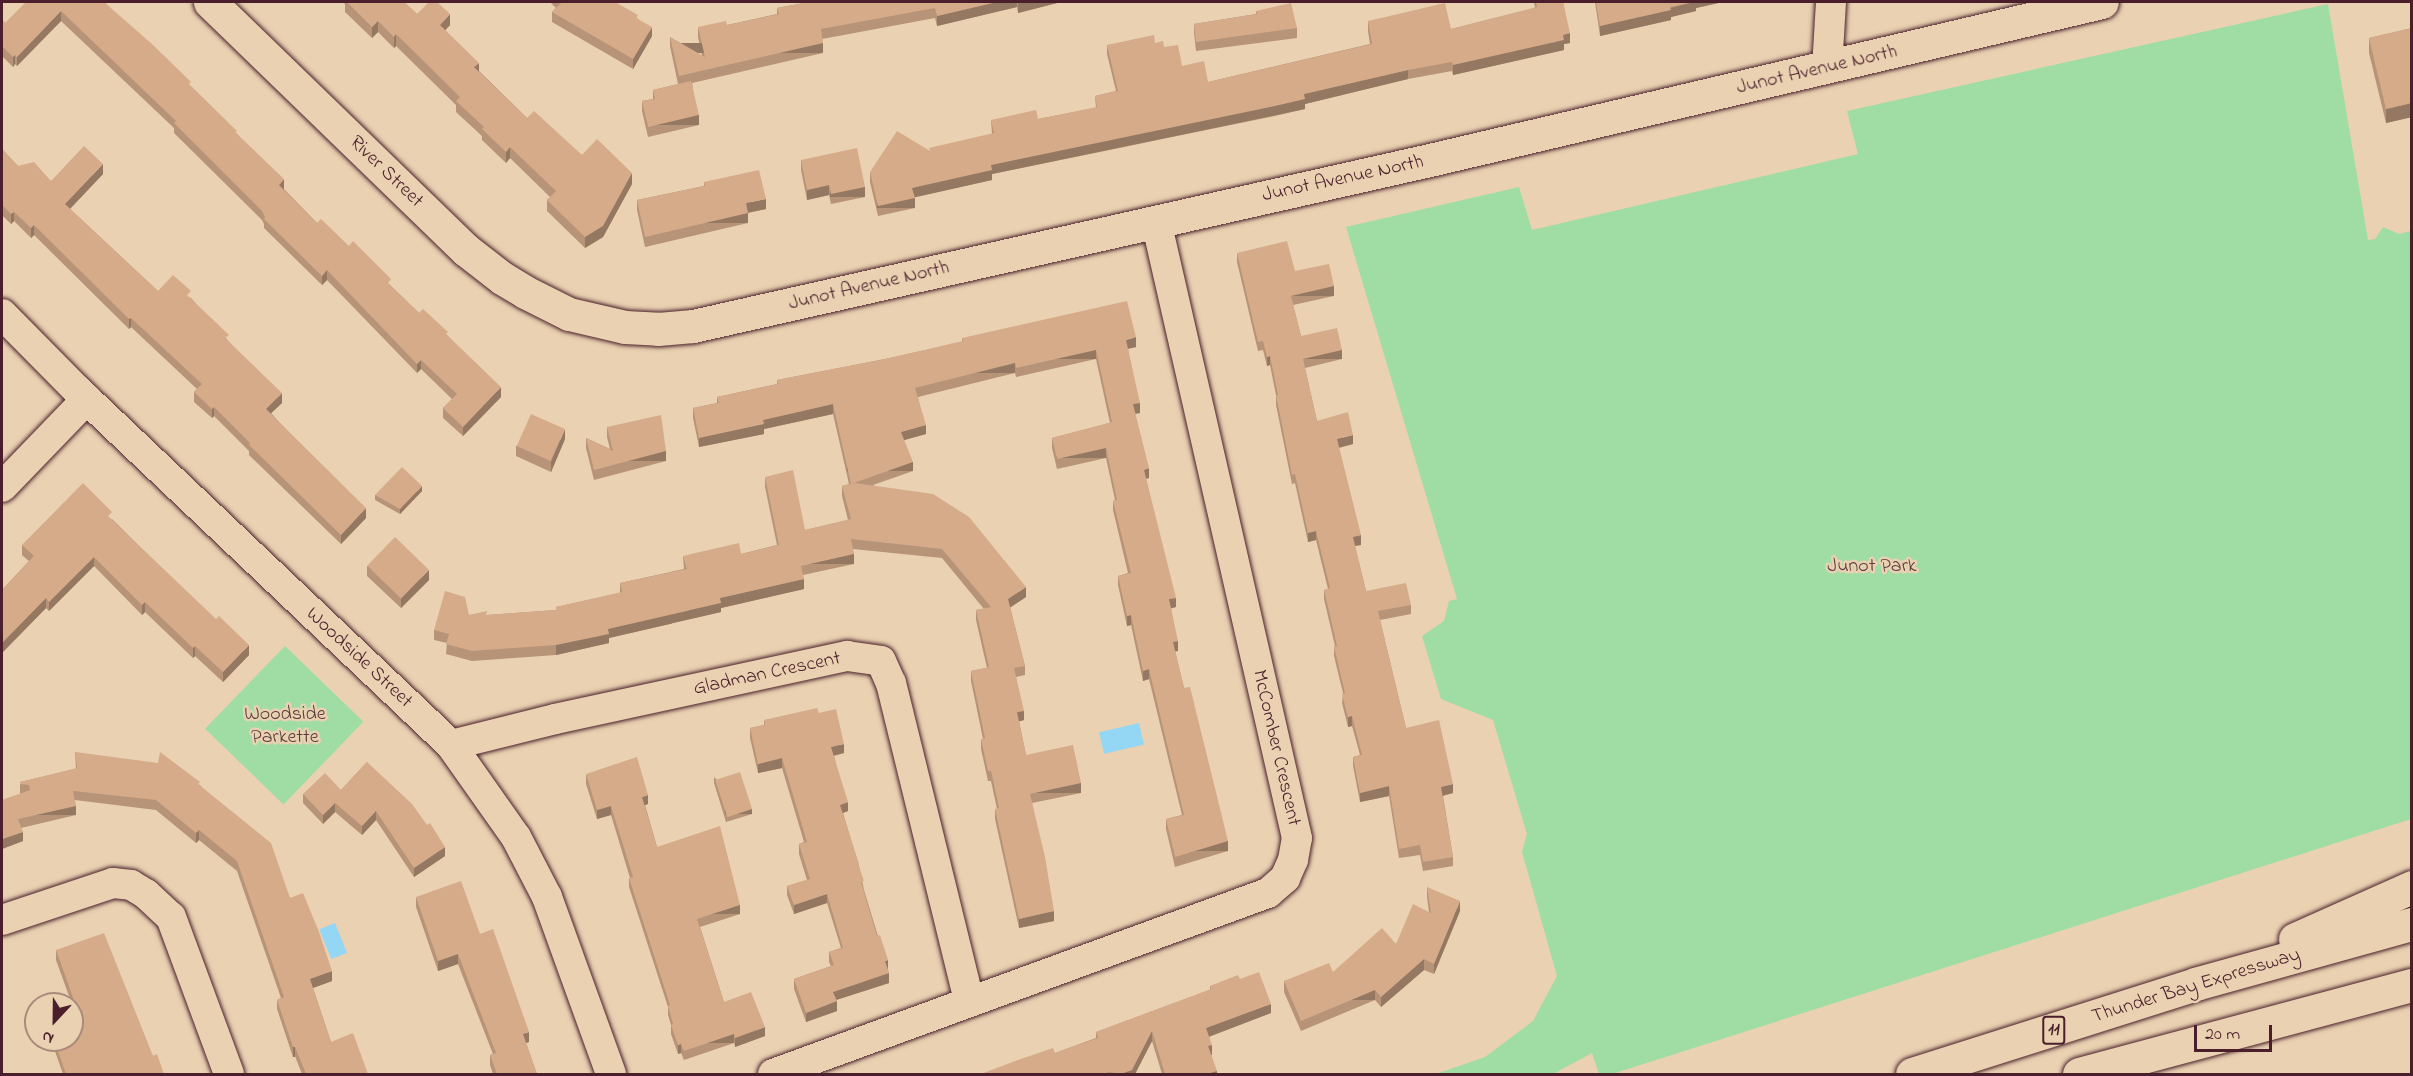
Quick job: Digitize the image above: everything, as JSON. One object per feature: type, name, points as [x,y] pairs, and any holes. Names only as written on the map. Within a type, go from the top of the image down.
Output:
[{"type":"main road","name":"River Street","points":[[210,2],[465,250],[525,292],[570,314],[581,316]]},
{"type":"main road","name":"Junot Avenue North","points":[[581,316],[625,327],[658,329],[693,326],[1827,68],[2102,2]]},
{"type":"main road","points":[[2195,984],[2412,887]]},
{"type":"main road","name":"Thunder Bay Expressway","points":[[1912,1074],[2195,984],[2412,924]]},
{"type":"main road","points":[[2079,1074],[2412,985]]},
{"type":"main road","points":[[2236,1033],[2412,1005]]},
{"type":"street","points":[[1827,68],[1831,2]]},
{"type":"street","name":"McComber Crescent","points":[[773,1074],[1268,893],[1285,878],[1293,861],[1297,838],[1156,221]]},
{"type":"street","name":"Woodside Street","points":[[2,314],[87,399],[451,745],[516,837],[547,897],[611,1074]]},
{"type":"street","points":[[2,487],[87,399]]},
{"type":"street","name":"Gladman Crescent","points":[[451,745],[555,719],[848,656],[881,661],[891,683],[969,1001]]},
{"type":"street","points":[[2,920],[113,883],[131,885],[146,894],[171,917],[229,1074]]},
{"type":"green space","name":"Junot Park","points":[[2328,4],[2368,240],[2375,239],[2383,227],[2399,234],[2411,231],[2411,819],[1612,1074],[1599,1074],[1592,1053],[1553,1074],[1436,1074],[1485,1057],[1533,1021],[1557,976],[1522,852],[1527,834],[1493,720],[1441,699],[1422,636],[1444,621],[1449,601],[1457,599],[1346,227],[1519,187],[1532,230],[1858,154],[1847,111]]},
{"type":"green space","name":"Woodside Parkette","points":[[285,646],[363,722],[284,804],[205,729]]},
{"type":"water","points":[[1139,723],[1144,744],[1104,754],[1099,732]]},
{"type":"water","points":[[335,923],[347,953],[331,959],[319,929]]},
{"type":"building","points":[[26,2],[104,2],[191,82],[189,84],[237,131],[235,132],[284,179],[279,185],[317,223],[321,219],[349,246],[353,241],[391,279],[388,283],[419,313],[423,309],[448,332],[446,334],[501,387],[463,427],[443,408],[457,394],[421,360],[417,364],[327,270],[322,276],[264,219],[262,211],[174,123],[176,121],[61,11],[17,57],[15,55],[13,57],[2,46],[2,21],[5,23]]},
{"type":"building","points":[[347,2],[404,2],[417,14],[429,2],[437,2],[450,14],[440,25],[479,63],[474,67],[527,118],[534,111],[582,155],[597,139],[632,173],[603,226],[585,237],[547,200],[556,191],[510,147],[506,152],[482,129],[484,127],[456,101],[460,97],[396,34],[394,37],[378,21],[372,27]]},
{"type":"building","points":[[560,2],[615,2],[638,15],[636,18],[652,27],[633,59],[552,12]]},
{"type":"building","points":[[809,2],[997,2],[937,16],[935,8],[821,29],[823,43],[679,76],[670,37],[705,57],[698,27],[726,21],[727,25],[779,14],[777,8]]},
{"type":"building","points":[[1536,2],[1563,2],[1570,33],[1563,35],[1564,40],[1453,65],[1452,62],[1408,70],[1304,94],[1305,99],[1275,106],[991,165],[992,170],[912,188],[915,198],[878,206],[870,172],[897,131],[930,151],[929,148],[994,133],[991,120],[1036,110],[1038,119],[1097,107],[1095,96],[1118,91],[1107,45],[1154,35],[1155,43],[1163,41],[1164,47],[1178,45],[1182,66],[1204,61],[1208,82],[1372,44],[1368,21],[1445,3],[1451,29],[1537,7]]},
{"type":"building","points":[[1596,2],[1694,2],[1670,7],[1671,10],[1600,26]]},
{"type":"building","points":[[1291,3],[1297,28],[1196,42],[1194,24],[1257,14],[1256,11]]},
{"type":"building","points":[[2412,28],[2412,103],[2386,109],[2369,38]]},
{"type":"building","points":[[691,81],[699,115],[648,127],[642,101],[655,99],[653,90]]},
{"type":"building","points":[[84,146],[103,164],[65,204],[158,291],[173,275],[191,291],[187,295],[229,335],[225,338],[282,393],[266,409],[366,508],[341,535],[249,445],[250,443],[214,407],[212,409],[194,392],[202,384],[131,318],[129,319],[34,225],[31,228],[14,212],[11,214],[2,205],[2,149],[18,166],[34,162],[51,181]]},
{"type":"building","points":[[857,148],[865,187],[831,194],[829,185],[807,190],[801,160]]},
{"type":"building","points":[[759,170],[766,199],[746,203],[748,213],[645,237],[637,200],[705,186],[704,182]]},
{"type":"building","points":[[1287,241],[1295,271],[1329,264],[1334,286],[1291,296],[1301,336],[1337,328],[1342,350],[1303,359],[1317,421],[1348,412],[1353,435],[1337,439],[1361,535],[1353,537],[1366,591],[1406,583],[1411,605],[1378,611],[1406,728],[1439,720],[1453,784],[1441,787],[1453,857],[1423,862],[1420,845],[1399,849],[1389,786],[1360,793],[1353,757],[1362,755],[1352,716],[1348,717],[1342,694],[1345,693],[1334,647],[1337,646],[1324,590],[1330,588],[1316,531],[1308,533],[1295,474],[1292,475],[1270,356],[1267,357],[1263,341],[1258,342],[1237,253]]},
{"type":"building","points":[[1127,301],[1136,337],[1126,340],[1140,403],[1133,404],[1149,468],[1144,470],[1176,598],[1169,599],[1178,641],[1173,642],[1184,688],[1190,687],[1228,841],[1175,857],[1166,819],[1184,815],[1149,669],[1143,671],[1131,615],[1127,616],[1118,576],[1131,573],[1113,501],[1117,500],[1106,448],[1057,459],[1052,438],[1112,422],[1096,350],[1016,368],[1015,363],[915,388],[926,425],[901,432],[913,462],[851,484],[833,404],[763,420],[764,424],[699,438],[693,408],[719,403],[717,397],[778,384],[777,380],[885,359],[963,341],[962,338]]},
{"type":"building","points":[[531,414],[565,429],[551,461],[517,446]]},
{"type":"building","points":[[661,415],[666,451],[594,470],[586,438],[613,451],[607,427]]},
{"type":"building","points":[[402,467],[422,486],[400,509],[375,495]]},
{"type":"building","points":[[793,470],[805,530],[851,519],[842,486],[855,483],[933,494],[969,517],[1026,587],[1008,599],[1025,666],[1014,668],[1024,711],[1017,712],[1026,755],[1073,745],[1081,783],[1030,794],[1045,857],[1054,911],[1019,919],[995,809],[999,808],[981,739],[985,738],[971,671],[989,667],[976,610],[991,607],[942,549],[851,539],[854,554],[801,566],[804,579],[720,598],[721,603],[608,629],[609,634],[556,645],[472,651],[446,644],[449,634],[434,630],[445,591],[465,597],[469,615],[487,611],[486,615],[556,610],[556,607],[622,592],[620,583],[687,569],[683,556],[739,543],[741,554],[779,545],[765,477]]},
{"type":"building","points":[[83,483],[112,512],[108,516],[216,619],[219,616],[249,645],[223,672],[195,646],[193,648],[145,602],[142,605],[94,557],[49,602],[46,598],[2,643],[2,590],[34,556],[22,545]]},
{"type":"building","points":[[395,537],[429,570],[401,598],[367,566]]},
{"type":"building","points":[[817,708],[819,713],[836,709],[844,744],[831,747],[848,802],[840,805],[864,881],[861,882],[877,936],[880,935],[888,960],[885,961],[889,973],[833,992],[837,1001],[806,1013],[794,979],[834,965],[829,952],[843,948],[827,894],[794,905],[787,886],[810,879],[799,844],[807,842],[782,758],[758,764],[750,728],[765,725],[764,720]]},
{"type":"building","points":[[75,752],[158,763],[160,752],[200,782],[198,784],[271,843],[290,898],[303,893],[332,971],[310,979],[331,1042],[353,1033],[368,1074],[306,1074],[295,1047],[293,1047],[277,1000],[284,997],[237,861],[199,830],[196,833],[156,800],[73,791],[76,806],[18,819],[23,832],[2,839],[2,800],[30,790],[29,785],[20,784],[20,782],[77,768]]},
{"type":"building","points":[[637,757],[648,795],[642,797],[657,847],[720,826],[740,905],[697,919],[724,1002],[751,992],[765,1027],[735,1038],[734,1034],[684,1051],[681,1044],[678,1045],[671,1025],[673,1024],[668,1006],[670,1005],[629,878],[633,877],[611,806],[597,810],[586,774]]},
{"type":"building","points":[[367,762],[412,804],[427,825],[430,823],[445,847],[414,868],[376,811],[362,826],[335,803],[323,815],[303,794],[325,773],[341,790]]},
{"type":"building","points":[[740,772],[752,809],[727,817],[715,780]]},
{"type":"building","points":[[461,881],[480,934],[493,929],[529,1032],[523,1034],[537,1074],[497,1074],[490,1055],[496,1053],[458,954],[438,961],[416,897]]},
{"type":"building","points":[[1427,887],[1460,901],[1434,964],[1424,959],[1381,997],[1375,990],[1301,1021],[1284,981],[1329,963],[1333,972],[1382,928],[1396,944],[1413,904],[1431,913]]},
{"type":"building","points":[[104,933],[153,1056],[157,1054],[164,1074],[66,1074],[58,1052],[84,1052],[84,992],[71,992],[56,950]]},
{"type":"building","points":[[1259,972],[1271,1004],[1206,1028],[1212,1045],[1208,1046],[1217,1071],[1206,1074],[1165,1074],[1152,1031],[1132,1070],[1121,1074],[1109,1072],[1102,1074],[981,1074],[1053,1048],[1055,1053],[1098,1038],[1096,1032],[1211,989],[1210,986],[1238,975],[1240,979]]}]
